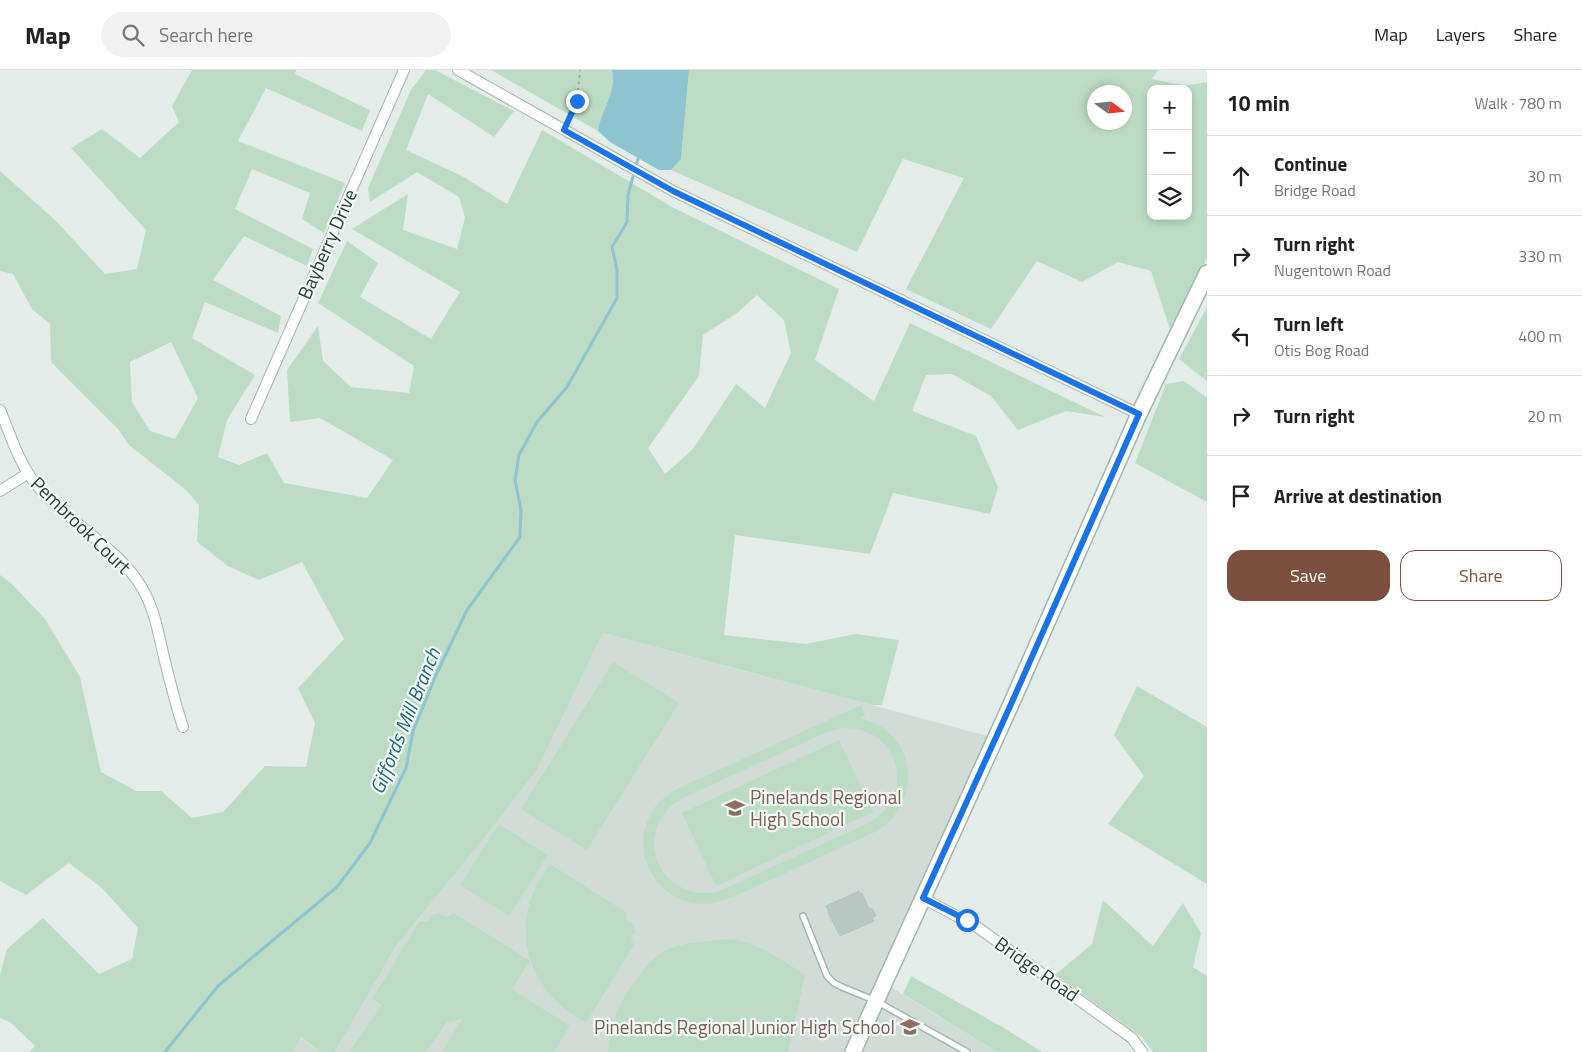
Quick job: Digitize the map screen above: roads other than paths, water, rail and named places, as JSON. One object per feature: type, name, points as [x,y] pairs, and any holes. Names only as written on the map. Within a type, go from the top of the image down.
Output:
[{"type":"street","name":"Bayberry Drive","points":[[251,419],[404,70]]},
{"type":"street","points":[[458,70],[673,191],[1139,414]]},
{"type":"street","points":[[853,1052],[1012,702],[1139,414],[1207,273]]},
{"type":"street","name":"Pembrook Court","points":[[0,410],[27,474],[38,488],[60,510],[128,567],[143,589],[154,616],[174,701],[183,727]]},
{"type":"street","points":[[0,491],[27,474]]},
{"type":"street","name":"Bridge Road","points":[[923,898],[977,927],[1132,1038],[1142,1052]]},
{"type":"lane","points":[[803,916],[827,976],[834,983],[876,1002],[965,1051]]},
{"type":"water","points":[[612,70],[689,70],[681,159],[671,170],[659,170],[610,142],[598,131],[611,93]]},
{"type":"waterway","name":"Giffords Mill Branch","points":[[165,1052],[218,986],[337,887],[370,843],[406,768],[413,731],[436,675],[467,610],[520,537],[521,510],[515,480],[519,455],[537,422],[567,387],[617,298],[617,270],[612,247],[627,222],[628,195],[639,155]]},
{"type":"place","name":"Pinelands Regional High School","points":[[735,808]]},
{"type":"place","name":"Pinelands Regional Junior High School","points":[[910,1027]]}]
